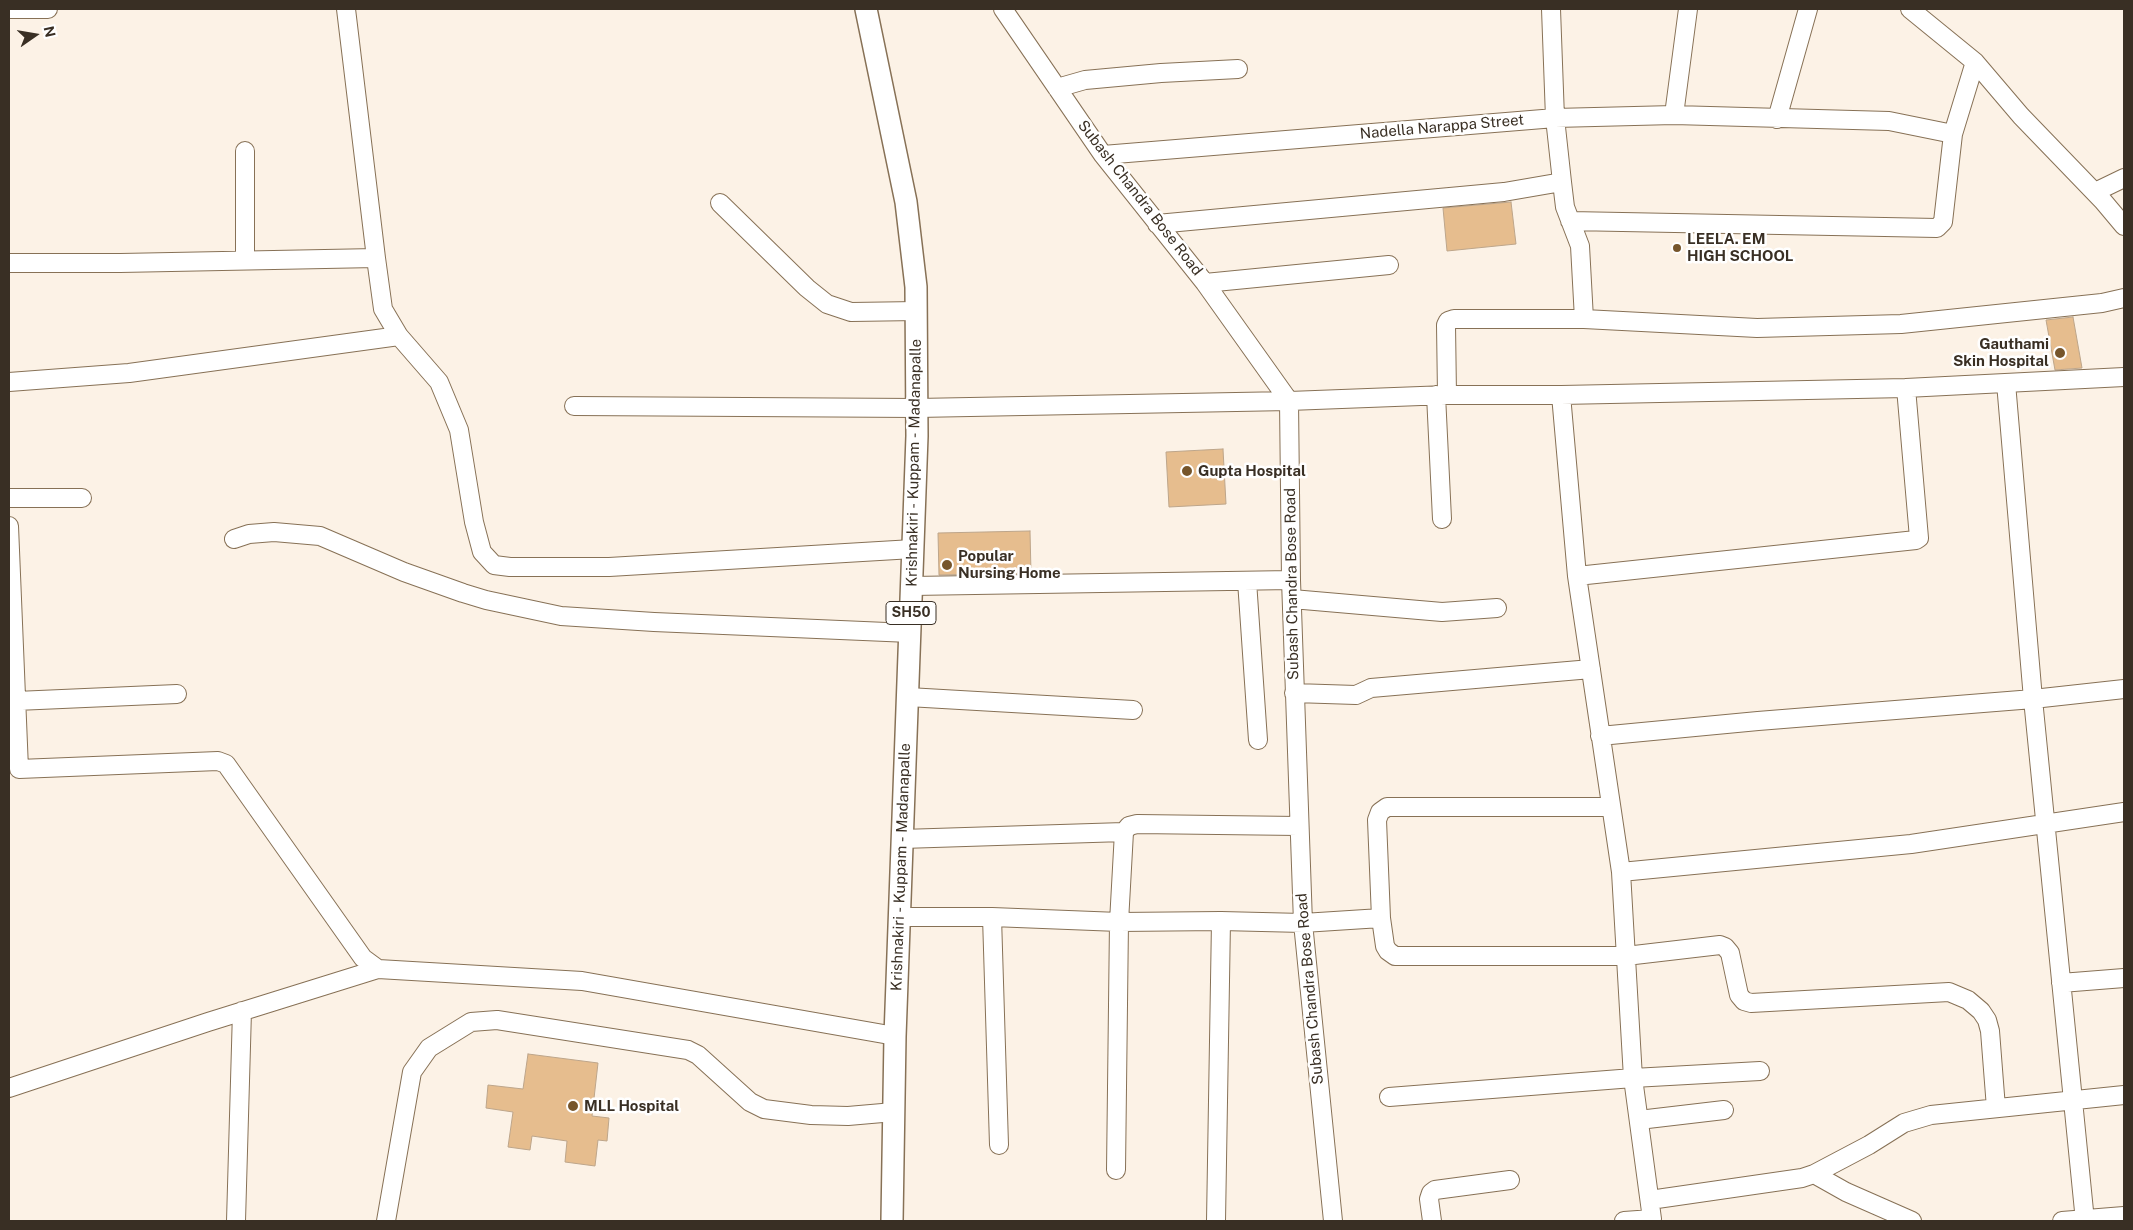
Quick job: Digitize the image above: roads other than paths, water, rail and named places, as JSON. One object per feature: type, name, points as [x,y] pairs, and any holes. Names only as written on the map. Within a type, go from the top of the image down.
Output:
[{"type":"main road","name":"Krishnakiri - Kuppam - Madanapalle","points":[[866,9],[906,202],[917,311],[917,408],[895,1036],[892,1221]]},
{"type":"street","points":[[9,9],[48,9]]},
{"type":"street","points":[[346,9],[382,309],[399,336],[439,382],[459,430],[474,522],[482,552],[494,564],[510,567],[609,567],[913,549]]},
{"type":"street","name":"Subash Chandra Bose Road","points":[[1003,9],[1103,155],[1204,283],[1289,401],[1294,693],[1303,923],[1333,1221]]},
{"type":"street","points":[[1551,9],[1555,118],[1565,207],[1580,246],[1584,319]]},
{"type":"street","points":[[1674,115],[1688,9]]},
{"type":"street","points":[[1777,119],[1808,9]]},
{"type":"street","points":[[1910,9],[1975,62],[2021,116],[2124,226]]},
{"type":"street","points":[[1570,221],[1937,228],[1943,222],[1953,134],[1975,62]]},
{"type":"street","points":[[1057,88],[1085,80],[1161,73],[1238,69]]},
{"type":"street","name":"Nadella Narappa Street","points":[[1103,155],[1555,118],[1674,115],[1889,121],[1953,134]]},
{"type":"street","points":[[245,151],[245,260]]},
{"type":"street","points":[[2094,192],[2124,178]]},
{"type":"street","points":[[1157,224],[1504,192],[1562,182]]},
{"type":"street","points":[[720,203],[807,288],[827,304],[851,312],[917,311]]},
{"type":"street","points":[[9,263],[376,258]]},
{"type":"street","points":[[1204,283],[1389,265]]},
{"type":"street","points":[[1442,519],[1441,395],[1446,325],[1448,321],[1454,319],[1584,319],[1757,328],[1901,324],[2102,303],[2124,298]]},
{"type":"street","points":[[9,382],[129,373],[399,336]]},
{"type":"street","points":[[574,406],[917,408],[1289,401],[1441,395],[1561,395],[1906,388],[2124,377]]},
{"type":"street","points":[[2006,383],[2033,699],[2085,1220]]},
{"type":"street","points":[[1577,576],[1916,540],[1919,538],[1906,388]]},
{"type":"street","points":[[1561,395],[1577,576],[1620,872],[1633,1078],[1652,1220],[1624,1221]]},
{"type":"street","points":[[9,498],[82,498]]},
{"type":"street","points":[[9,526],[12,673],[16,701],[14,769],[218,761],[226,764],[363,958],[378,969]]},
{"type":"street","points":[[234,539],[250,534],[274,532],[294,532],[320,536],[404,572],[464,593],[486,600],[561,616],[910,633]]},
{"type":"street","points":[[912,586],[1291,580]]},
{"type":"street","points":[[1247,581],[1258,740]]},
{"type":"street","points":[[1292,599],[1442,612],[1497,608]]},
{"type":"street","points":[[1294,693],[1356,695],[1371,688],[1591,669]]},
{"type":"street","points":[[1600,736],[2033,699],[2124,689]]},
{"type":"street","points":[[16,701],[177,694]]},
{"type":"street","points":[[908,697],[1133,710]]},
{"type":"street","points":[[1610,807],[1387,807],[1380,812],[1377,820],[1381,918],[1385,946],[1388,951],[1395,956],[1626,956],[1720,945],[1725,947],[1730,953],[1738,995],[1744,1001],[1751,1003],[1949,992],[1968,1000],[1981,1011],[1990,1031],[1996,1108]]},
{"type":"street","points":[[1620,872],[1911,844],[2124,812]]},
{"type":"street","points":[[1116,1170],[1119,922],[1124,832],[1129,826],[1136,824],[1298,826]]},
{"type":"street","points":[[902,839],[1124,832]]},
{"type":"street","points":[[899,917],[992,917],[1119,922],[1221,921],[1303,923],[1381,918]]},
{"type":"street","points":[[992,917],[999,1145]]},
{"type":"street","points":[[1216,1221],[1221,921]]},
{"type":"street","points":[[9,1088],[242,1011],[378,969],[582,981],[895,1036]]},
{"type":"street","points":[[2061,983],[2124,978]]},
{"type":"street","points":[[236,1221],[242,1011]]},
{"type":"street","points":[[386,1221],[412,1072],[429,1048],[471,1022],[496,1020],[688,1050],[698,1055],[750,1102],[764,1108],[811,1115],[848,1116],[894,1112]]},
{"type":"street","points":[[1389,1097],[1633,1078],[1760,1071]]},
{"type":"street","points":[[1650,1200],[1802,1178],[1814,1174],[1869,1146],[1904,1123],[1931,1115],[2124,1095]]},
{"type":"street","points":[[1639,1120],[1724,1110]]},
{"type":"street","points":[[1814,1174],[1846,1192],[1912,1221]]},
{"type":"street","points":[[1432,1221],[1429,1199],[1431,1193],[1435,1190],[1510,1180]]},
{"type":"street","points":[[2062,1221],[2124,1216]]},
{"type":"place","name":"LEELA. EM HIGH SCHOOL","points":[[1677,248]]},
{"type":"place","name":"Gauthami Skin Hospital","points":[[2060,353]]},
{"type":"place","name":"Gupta Hospital","points":[[1187,471]]},
{"type":"place","name":"Popular Nursing Home","points":[[947,565]]},
{"type":"place","name":"MLL Hospital","points":[[573,1106]]}]
